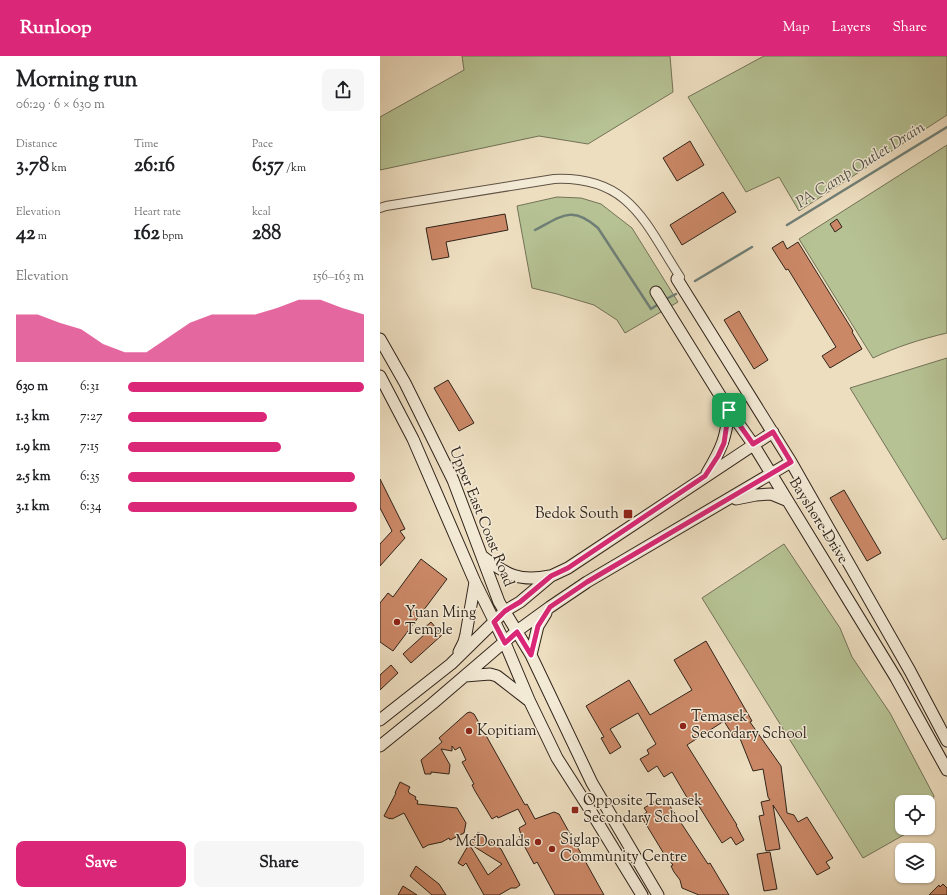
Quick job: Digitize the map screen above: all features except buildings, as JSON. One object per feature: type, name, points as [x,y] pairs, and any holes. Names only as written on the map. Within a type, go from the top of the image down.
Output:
[{"type":"main road","name":"Bayshore Drive","points":[[678,278],[791,462],[910,671],[947,741]]},
{"type":"main road","name":"Bayshore Drive","points":[[656,292],[729,410],[753,444],[896,678],[947,770]]},
{"type":"main road","name":"Upper East Coast Road","points":[[380,339],[405,383],[453,480],[499,602],[531,655],[592,783],[658,895]]},
{"type":"main road","name":"Upper East Coast Road","points":[[380,376],[413,439],[475,582],[505,643],[529,700],[557,758],[587,804],[642,895]]},
{"type":"main road","points":[[705,476],[718,456],[724,443],[729,410]]},
{"type":"main road","points":[[483,557],[498,568],[516,577],[536,579],[551,576],[568,568],[773,432]]},
{"type":"main road","points":[[380,746],[517,632],[550,607],[587,582],[791,462]]},
{"type":"main road","points":[[717,506],[741,498],[771,494],[788,501]]},
{"type":"main road","points":[[380,720],[451,664],[505,611],[520,602],[551,576]]},
{"type":"main road","points":[[451,664],[464,642],[475,582]]},
{"type":"main road","points":[[531,655],[538,626],[550,607]]},
{"type":"main road","points":[[465,676],[490,674],[497,676],[529,700]]},
{"type":"street","points":[[380,208],[554,179],[569,178],[594,182],[612,190],[631,204],[643,218],[678,278]]},
{"type":"green space","points":[[462,56],[670,56],[673,92],[588,144],[539,136],[380,170],[380,117],[464,70]]},
{"type":"green space","points":[[764,56],[947,56],[947,115],[799,211],[779,177],[746,192],[688,97]]},
{"type":"green space","points":[[947,145],[947,333],[891,350],[873,358],[799,239]]},
{"type":"green space","points":[[557,197],[581,198],[601,204],[632,228],[678,302],[625,333],[617,320],[594,305],[532,288],[517,206]]},
{"type":"green space","points":[[947,358],[947,538],[943,540],[850,388]]},
{"type":"green space","points":[[784,544],[840,628],[852,657],[890,713],[933,795],[895,795],[895,835],[904,835],[863,858],[702,598]]},
{"type":"waterway","name":"PA Camp Outlet Drain","points":[[787,225],[947,127]]},
{"type":"waterway","points":[[535,230],[567,215],[574,215],[589,221],[598,228],[651,309],[660,303]]},
{"type":"waterway","points":[[695,281],[752,247]]},
{"type":"waterway","points":[[664,300],[676,294]]},
{"type":"place","name":"Bedok South","points":[[628,514]]},
{"type":"place","name":"Yuan Ming Temple","points":[[397,622]]},
{"type":"place","name":"Temasek Secondary School","points":[[683,726]]},
{"type":"place","name":"Kopitiam","points":[[469,731]]},
{"type":"place","name":"Opposite Temasek Secondary School","points":[[575,810]]},
{"type":"place","name":"McDonalds","points":[[538,842]]},
{"type":"place","name":"Siglap Community Centre","points":[[552,849]]},
{"type":"route","points":[[729,410],[753,444],[773,432],[791,462],[587,582],[550,607],[538,626],[531,655],[517,632],[505,643],[494,622],[505,611],[520,602],[551,576],[568,568],[705,476],[718,456],[724,443],[729,410]]}]
